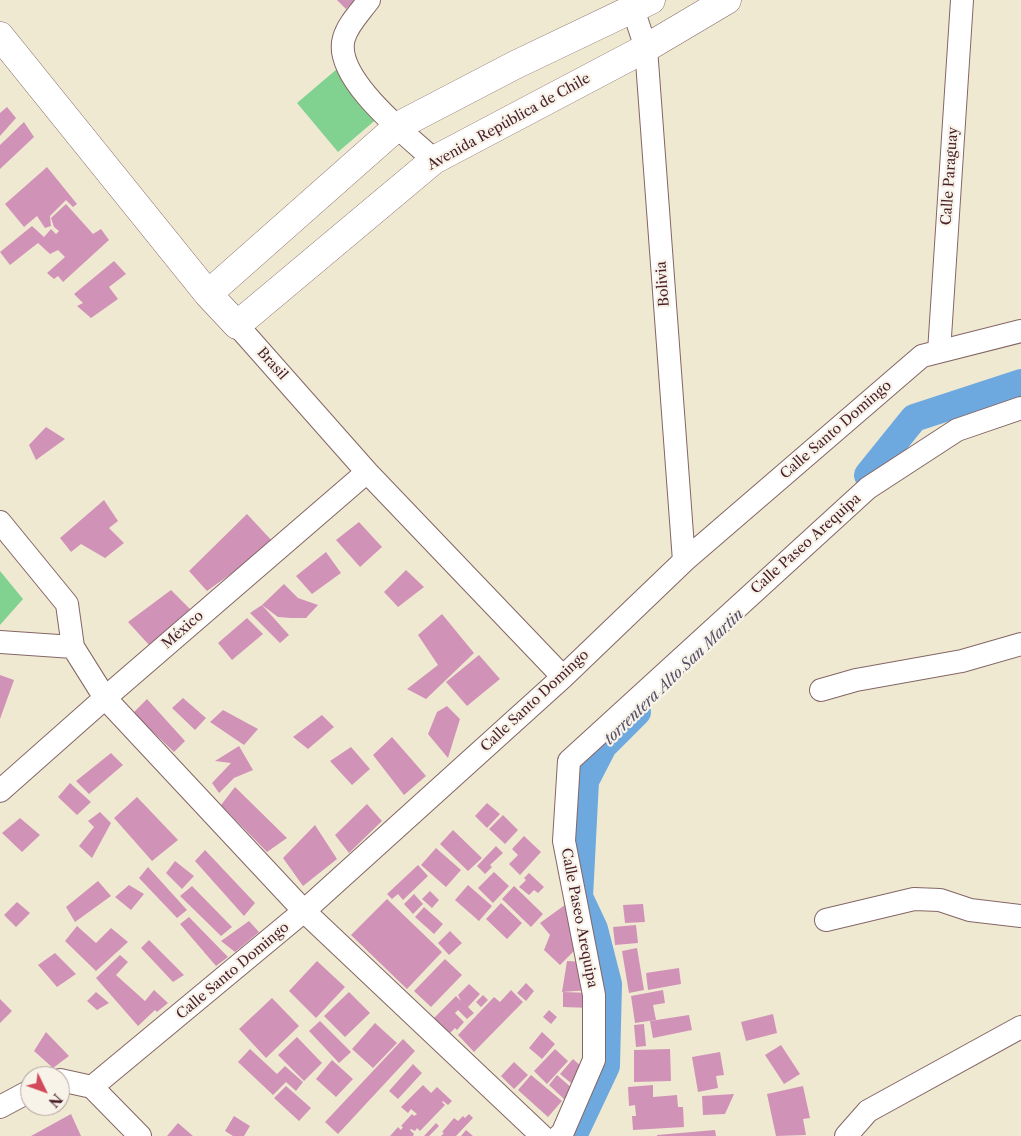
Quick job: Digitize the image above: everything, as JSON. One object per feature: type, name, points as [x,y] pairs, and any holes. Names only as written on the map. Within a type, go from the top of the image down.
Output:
[{"type":"street","points":[[370,0],[355,18],[344,38],[342,52],[350,74],[360,89],[434,160]]},
{"type":"street","name":"Avenida República de Chile","points":[[237,325],[434,160],[646,48],[728,0]]},
{"type":"street","name":"Calle Paraguay","points":[[939,352],[962,0]]},
{"type":"street","points":[[208,294],[398,126],[515,65],[642,5]]},
{"type":"street","name":"Bolivia","points":[[642,5],[684,560]]},
{"type":"street","name":"Brasil","points":[[0,36],[208,294],[367,472],[562,677]]},
{"type":"street","name":"Calle Santo Domingo","points":[[92,1087],[304,911],[562,677],[684,560],[922,356],[1021,331]]},
{"type":"street","name":"Calle Paseo Arequipa","points":[[545,1135],[562,1134],[594,1060],[594,995],[564,841],[569,761],[868,488],[957,430],[1021,408]]},
{"type":"street","name":"México","points":[[0,791],[367,472]]},
{"type":"street","points":[[0,522],[67,604],[73,647],[105,698],[304,911],[545,1135]]},
{"type":"street","points":[[0,642],[73,647]]},
{"type":"street","points":[[821,690],[856,680],[962,661],[1021,644]]},
{"type":"street","points":[[826,920],[914,899],[940,900],[970,910],[1021,916]]},
{"type":"street","points":[[846,1136],[868,1111],[1021,1027]]},
{"type":"street","points":[[70,1082],[92,1087],[140,1136]]},
{"type":"street","points":[[0,1107],[20,1096]]},
{"type":"green space","points":[[344,63],[386,111],[338,152],[297,103]]},
{"type":"green space","points":[[0,571],[23,599],[0,625]]},
{"type":"building","points":[[337,0],[355,0],[346,9]]},
{"type":"building","points":[[7,107],[16,118],[0,136],[0,113]]},
{"type":"building","points":[[24,122],[34,137],[0,169],[0,145]]},
{"type":"building","points":[[47,167],[77,204],[73,207],[66,200],[50,216],[51,226],[45,228],[37,216],[24,227],[5,204]]},
{"type":"building","points":[[66,204],[93,234],[101,229],[109,240],[63,282],[58,276],[54,279],[47,273],[65,257],[58,250],[50,254],[38,243],[10,265],[0,252],[32,226],[44,237],[51,229],[56,234],[59,231],[54,227],[51,218]]},
{"type":"building","points":[[114,261],[126,274],[109,287],[118,299],[91,318],[77,306],[83,303],[74,294]]},
{"type":"building","points":[[46,427],[65,439],[36,460],[29,445]]},
{"type":"building","points":[[104,500],[118,521],[109,528],[124,543],[105,558],[81,544],[71,552],[60,538]]},
{"type":"building","points":[[247,514],[274,543],[207,591],[189,571]]},
{"type":"building","points":[[359,522],[382,547],[360,567],[336,540]]},
{"type":"building","points":[[326,552],[341,573],[312,594],[296,576]]},
{"type":"building","points":[[406,570],[424,587],[398,607],[384,592]]},
{"type":"building","points":[[284,584],[298,598],[318,605],[306,618],[291,618],[278,617],[262,605]]},
{"type":"building","points":[[171,590],[190,609],[150,646],[128,622]]},
{"type":"building","points":[[262,605],[289,635],[280,643],[250,613]]},
{"type":"building","points":[[442,614],[474,653],[426,699],[407,689],[438,665],[418,635]]},
{"type":"building","points":[[247,618],[263,634],[232,660],[218,643]]},
{"type":"building","points":[[479,655],[500,679],[467,706],[446,682]]},
{"type":"building","points":[[0,675],[14,680],[0,719]]},
{"type":"building","points":[[183,698],[206,718],[195,730],[172,708]]},
{"type":"building","points":[[147,699],[185,741],[174,752],[133,713]]},
{"type":"building","points":[[447,706],[460,719],[448,758],[428,734],[437,712]]},
{"type":"building","points":[[223,710],[258,729],[244,745],[210,722]]},
{"type":"building","points":[[322,715],[334,727],[308,749],[293,737]]},
{"type":"building","points":[[392,737],[426,776],[404,795],[373,755]]},
{"type":"building","points":[[239,746],[253,770],[234,778],[219,793],[212,783],[231,763],[215,761]]},
{"type":"building","points":[[351,747],[370,769],[352,785],[330,761]]},
{"type":"building","points":[[111,753],[123,765],[89,794],[76,781]]},
{"type":"building","points":[[70,783],[91,802],[77,815],[58,797]]},
{"type":"building","points":[[235,787],[287,838],[267,852],[221,805]]},
{"type":"building","points":[[137,797],[178,840],[152,861],[114,818]]},
{"type":"building","points":[[487,803],[500,814],[487,828],[475,816]]},
{"type":"building","points":[[367,804],[382,821],[349,853],[335,835]]},
{"type":"building","points":[[100,812],[111,823],[92,858],[79,846],[94,827],[88,821]]},
{"type":"building","points":[[503,815],[518,830],[505,844],[489,829]]},
{"type":"building","points":[[20,818],[40,835],[22,852],[2,833]]},
{"type":"building","points":[[315,825],[337,859],[303,886],[283,858]]},
{"type":"building","points":[[453,830],[482,858],[468,871],[440,844]]},
{"type":"building","points":[[524,836],[541,852],[520,875],[509,864],[518,855],[512,849]]},
{"type":"building","points":[[496,846],[503,853],[490,865],[492,867],[485,874],[477,866]]},
{"type":"building","points":[[436,848],[461,870],[446,887],[421,865]]},
{"type":"building","points":[[205,850],[255,903],[244,916],[195,861]]},
{"type":"building","points":[[175,861],[194,876],[182,889],[166,873]]},
{"type":"building","points":[[418,865],[428,876],[403,900],[398,894],[392,899],[387,894]]},
{"type":"building","points":[[148,867],[187,910],[177,918],[139,878]]},
{"type":"building","points":[[494,872],[509,886],[493,903],[478,888]]},
{"type":"building","points":[[529,873],[544,887],[538,893],[534,890],[529,895],[519,887],[526,880],[524,878]]},
{"type":"building","points":[[98,881],[111,896],[75,922],[66,907]]},
{"type":"building","points":[[129,885],[144,894],[131,910],[115,897]]},
{"type":"building","points":[[468,885],[492,906],[479,921],[455,900]]},
{"type":"building","points":[[192,886],[232,927],[221,936],[180,896]]},
{"type":"building","points":[[514,886],[543,914],[531,927],[502,899]]},
{"type":"building","points":[[430,891],[439,900],[432,908],[422,899]]},
{"type":"building","points":[[414,894],[423,904],[413,914],[404,904]]},
{"type":"building","points":[[387,899],[442,952],[407,989],[351,935]]},
{"type":"building","points":[[17,902],[30,913],[16,927],[4,915]]},
{"type":"building","points":[[569,902],[582,943],[560,965],[544,950],[550,935],[540,923]]},
{"type":"building","points":[[501,903],[522,923],[507,939],[486,919]]},
{"type":"building","points":[[643,904],[645,922],[625,923],[623,905]]},
{"type":"building","points":[[424,907],[443,924],[434,934],[415,917]]},
{"type":"building","points":[[189,917],[228,957],[216,966],[180,924]]},
{"type":"building","points":[[249,921],[259,932],[235,952],[221,941]]},
{"type":"building","points":[[636,925],[638,943],[615,945],[613,927]]},
{"type":"building","points":[[77,926],[96,943],[111,928],[128,942],[96,971],[65,941]]},
{"type":"building","points":[[450,931],[462,943],[449,955],[438,943]]},
{"type":"building","points":[[149,940],[184,975],[173,982],[141,948]]},
{"type":"building","points":[[637,948],[644,990],[629,993],[622,951]]},
{"type":"building","points":[[55,953],[76,974],[57,987],[38,965]]},
{"type":"building","points":[[120,955],[128,962],[116,975],[145,1001],[154,990],[168,1003],[157,1012],[155,1010],[138,1026],[96,978]]},
{"type":"building","points":[[445,959],[462,975],[431,1007],[414,991]]},
{"type":"building","points":[[317,961],[345,987],[316,1018],[289,991]]},
{"type":"building","points":[[567,961],[585,962],[590,990],[562,992]]},
{"type":"building","points":[[679,968],[681,984],[648,990],[646,973]]},
{"type":"building","points":[[526,983],[534,991],[526,1001],[517,993]]},
{"type":"building","points":[[469,984],[480,994],[468,1007],[474,1013],[467,1019],[458,1010],[455,1013],[464,1022],[457,1030],[455,1028],[449,1034],[430,1022],[456,996],[461,1001],[458,995]]},
{"type":"building","points":[[511,990],[523,1002],[474,1052],[458,1035],[494,997],[500,1002]]},
{"type":"building","points":[[663,990],[665,1003],[653,1005],[656,1020],[635,1023],[631,996]]},
{"type":"building","points":[[96,992],[109,1003],[97,1010],[87,1001]]},
{"type":"building","points":[[349,992],[370,1013],[345,1037],[324,1016]]},
{"type":"building","points":[[563,992],[591,993],[591,1008],[563,1007]]},
{"type":"building","points":[[483,995],[488,1000],[481,1007],[476,1002]]},
{"type":"building","points":[[272,998],[299,1026],[266,1058],[239,1029]]},
{"type":"building","points":[[0,999],[12,1011],[0,1023]]},
{"type":"building","points":[[549,1010],[557,1017],[551,1024],[543,1017]]},
{"type":"building","points":[[773,1014],[777,1033],[746,1041],[741,1022]]},
{"type":"building","points":[[689,1015],[692,1030],[653,1038],[650,1021]]},
{"type":"building","points":[[320,1021],[351,1052],[339,1063],[309,1031]]},
{"type":"building","points":[[375,1023],[397,1043],[373,1068],[352,1049]]},
{"type":"building","points":[[644,1024],[646,1046],[636,1047],[634,1025]]},
{"type":"building","points":[[46,1032],[69,1056],[56,1066],[51,1066],[34,1051]]},
{"type":"building","points":[[542,1032],[555,1044],[542,1059],[529,1048]]},
{"type":"building","points":[[297,1037],[322,1063],[304,1081],[278,1055]]},
{"type":"building","points":[[403,1039],[415,1051],[338,1134],[325,1122]]},
{"type":"building","points":[[781,1045],[800,1074],[784,1084],[765,1055]]},
{"type":"building","points":[[250,1049],[277,1074],[285,1066],[303,1082],[296,1091],[286,1082],[273,1095],[238,1062]]},
{"type":"building","points":[[555,1049],[568,1061],[547,1084],[534,1071]]},
{"type":"building","points":[[670,1049],[671,1081],[634,1082],[634,1050]]},
{"type":"building","points":[[720,1052],[724,1075],[716,1076],[718,1088],[698,1092],[692,1057]]},
{"type":"building","points":[[573,1059],[583,1068],[571,1083],[560,1074]]},
{"type":"building","points":[[332,1060],[353,1079],[336,1097],[316,1079]]},
{"type":"building","points":[[514,1062],[528,1075],[514,1089],[501,1076]]},
{"type":"building","points":[[413,1064],[422,1073],[398,1099],[389,1091]]},
{"type":"building","points":[[531,1075],[562,1101],[548,1117],[518,1090]]},
{"type":"building","points":[[557,1075],[573,1089],[564,1099],[549,1085]]},
{"type":"building","points":[[423,1085],[431,1093],[437,1087],[452,1101],[448,1105],[443,1101],[445,1105],[420,1131],[417,1128],[415,1131],[411,1129],[414,1134],[413,1136],[390,1136],[398,1127],[401,1130],[403,1127],[401,1126],[412,1114],[414,1116],[417,1114],[411,1109],[408,1113],[401,1107]]},
{"type":"building","points":[[653,1085],[653,1097],[677,1095],[678,1107],[683,1107],[684,1127],[633,1130],[632,1116],[636,1116],[635,1105],[629,1106],[628,1087]]},
{"type":"building","points":[[286,1086],[311,1108],[299,1121],[274,1098]]},
{"type":"building","points":[[803,1086],[810,1118],[803,1119],[806,1135],[776,1136],[767,1094]]},
{"type":"building","points":[[734,1094],[725,1114],[703,1115],[702,1096]]},
{"type":"building","points":[[469,1114],[473,1118],[456,1136],[441,1136],[444,1133],[442,1132],[454,1118],[458,1121],[463,1116],[465,1118]]},
{"type":"building","points":[[70,1116],[81,1136],[31,1136]]},
{"type":"building","points":[[234,1116],[250,1126],[244,1136],[233,1136],[225,1131]]},
{"type":"building","points":[[178,1123],[193,1136],[167,1136]]},
{"type":"building","points":[[436,1123],[439,1126],[429,1136],[424,1136]]},
{"type":"building","points":[[466,1130],[473,1136],[461,1136]]},
{"type":"building","points":[[715,1130],[716,1136],[657,1136],[657,1135]]},
{"type":"waterway","name":"torrentera Alto San Martin","points":[[868,475],[914,418],[1021,383]]},
{"type":"waterway","name":"torrentera Alto San Martin","points":[[574,1134],[606,1066],[608,984],[594,929],[579,897],[585,781],[603,746],[637,712]]}]
